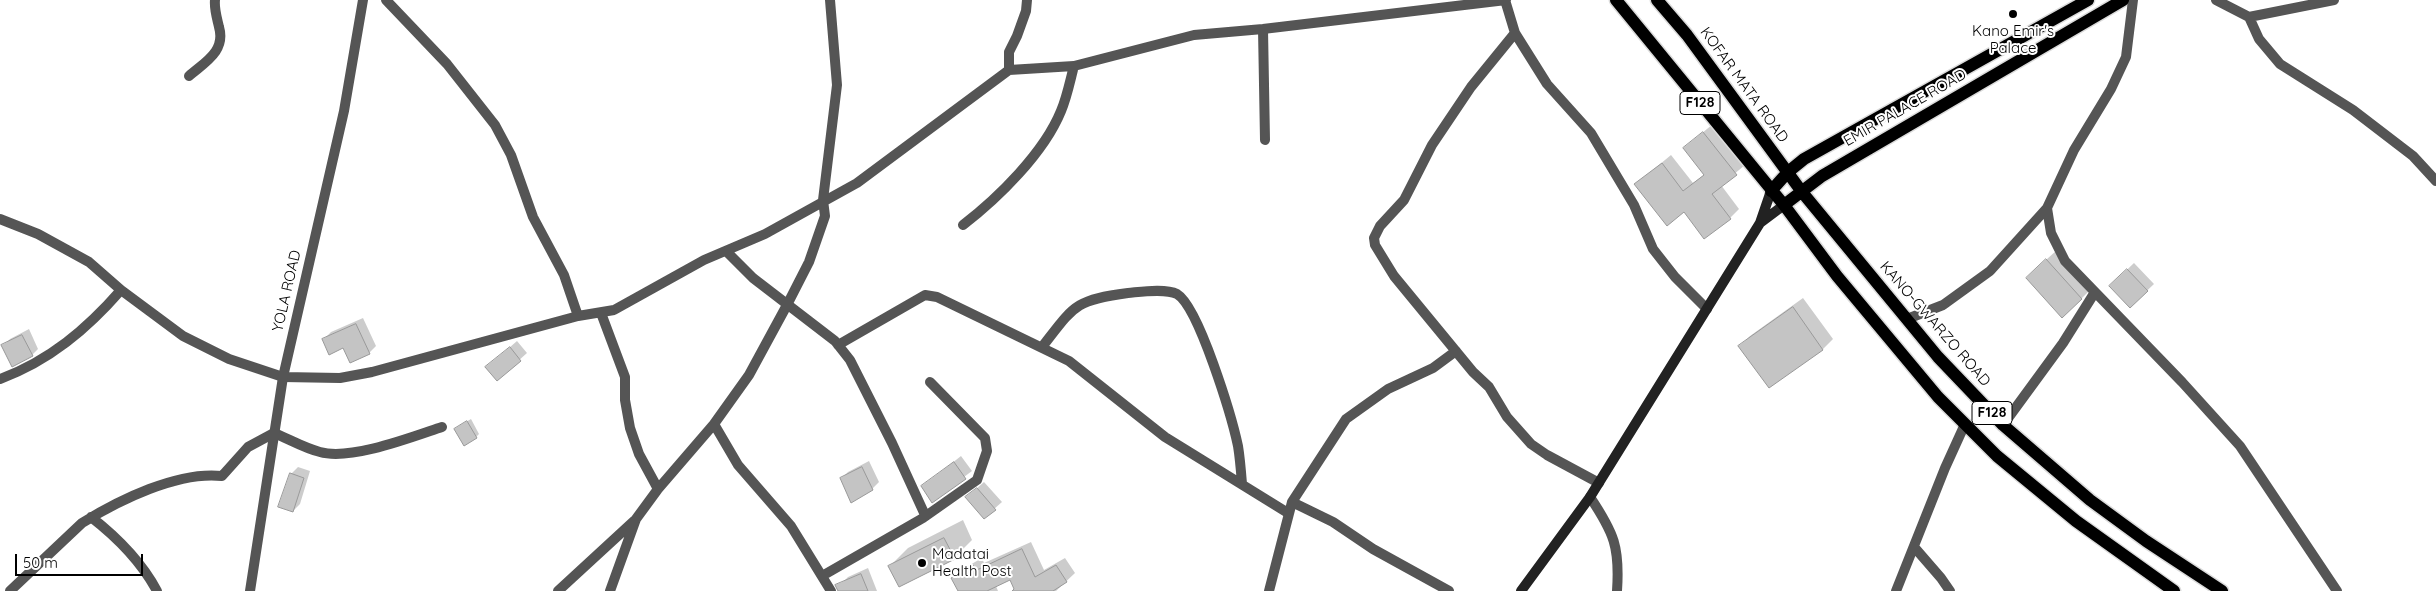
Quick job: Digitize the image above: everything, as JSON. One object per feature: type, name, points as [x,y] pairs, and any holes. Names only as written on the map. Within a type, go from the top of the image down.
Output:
[{"type":"main road","name":"F128","points":[[1616,0],[1784,205],[1836,276],[1938,397],[1997,456],[2076,521],[2174,591]]},
{"type":"main road","name":"KOFAR MATA ROAD","points":[[1657,0],[1687,35],[1802,192]]},
{"type":"main road","name":"EMIR PALACE ROAD","points":[[1771,191],[1788,172],[1804,159],[2088,0]]},
{"type":"main road","name":"EMIR PALACE ROAD","points":[[1784,205],[1822,176],[2123,0]]},
{"type":"main road","points":[[1521,591],[1599,483],[1760,222],[1771,191]]},
{"type":"main road","name":"KANO-GWARZO ROAD","points":[[1802,192],[1938,357],[2003,425],[2090,500],[2222,591]]},
{"type":"main road","points":[[1760,222],[1784,205]]},
{"type":"street","points":[[189,76],[215,53],[221,44],[215,0]]},
{"type":"street","name":"YOLA ROAD","points":[[250,591],[283,377],[344,111],[363,0]]},
{"type":"street","points":[[386,0],[447,64],[495,125],[511,155],[533,217],[564,275],[578,316]]},
{"type":"street","points":[[558,591],[636,519],[658,489],[714,424],[749,375],[809,262],[825,216],[823,200],[837,85],[830,0]]},
{"type":"street","points":[[1009,70],[1009,52],[1026,11],[1027,0]]},
{"type":"street","points":[[0,218],[38,234],[90,262],[121,290],[183,336],[229,359],[283,377],[340,378],[372,372],[578,316],[614,310],[704,260],[765,234],[823,200],[857,183],[1009,70],[1074,66],[1194,35],[1263,29],[1506,0],[1515,34],[1547,84],[1591,133],[1634,205],[1653,250],[1674,277],[1707,309]]},
{"type":"street","points":[[1907,319],[1943,305],[1990,271],[2047,208],[2074,150],[2112,89],[2126,57],[2134,0]]},
{"type":"street","points":[[2216,0],[2249,16],[2334,0]]},
{"type":"street","points":[[2249,16],[2259,39],[2280,64],[2360,116],[2413,156],[2436,182]]},
{"type":"street","points":[[1263,29],[1265,140]]},
{"type":"street","points":[[1515,34],[1471,87],[1432,146],[1404,200],[1380,226],[1374,238],[1375,245],[1394,276],[1456,351],[1489,386],[1507,417],[1530,444],[1599,483]]},
{"type":"street","points":[[963,225],[980,212],[1015,179],[1043,142],[1061,112],[1074,66]]},
{"type":"street","points":[[2047,208],[2051,233],[2065,261],[2182,382],[2240,446],[2337,591]]},
{"type":"street","points":[[726,251],[753,278],[815,324],[838,345],[850,360],[892,443],[925,515]]},
{"type":"street","points":[[0,379],[48,357],[99,315],[121,290]]},
{"type":"street","points":[[1042,347],[1070,311],[1095,297],[1150,290],[1177,294],[1188,306],[1202,334],[1238,446],[1242,484]]},
{"type":"street","points":[[2003,425],[2063,343],[2095,292]]},
{"type":"street","points":[[838,345],[925,295],[931,295],[1069,361],[1165,437],[1288,513]]},
{"type":"street","points":[[602,313],[625,377],[625,400],[630,428],[639,454],[658,489]]},
{"type":"street","points":[[1268,591],[1292,502],[1346,419],[1388,389],[1433,368],[1456,351]]},
{"type":"street","points":[[822,576],[925,515],[977,480],[987,451],[985,438],[930,382]]},
{"type":"street","points":[[714,424],[738,466],[791,526],[831,591]]},
{"type":"street","points":[[1896,591],[1915,548],[1945,468],[1965,424]]},
{"type":"street","points":[[10,591],[82,523],[91,517],[118,502],[195,475],[222,476],[248,447],[274,433],[319,452],[334,455],[393,443],[442,427]]},
{"type":"street","points":[[1590,497],[1610,527],[1615,541],[1618,552],[1618,591]]},
{"type":"street","points":[[1292,502],[1333,522],[1373,549],[1449,591]]},
{"type":"street","points":[[91,517],[124,545],[143,568],[158,591]]},
{"type":"street","points":[[610,591],[636,519]]},
{"type":"street","points":[[1915,548],[1942,578],[1950,591]]},
{"type":"building","points":[[1703,132],[1737,175],[1712,194],[1731,219],[1704,239],[1684,212],[1667,226],[1634,184],[1662,163],[1683,191],[1704,175],[1683,148]]},
{"type":"building","points":[[2046,259],[2082,299],[2062,318],[2026,278]]},
{"type":"building","points":[[2127,269],[2148,291],[2130,308],[2109,286]]},
{"type":"building","points":[[1793,307],[1823,350],[1769,388],[1738,346]]},
{"type":"building","points":[[356,324],[370,354],[350,363],[343,348],[329,355],[322,339]]},
{"type":"building","points":[[22,335],[33,356],[12,367],[1,345]]},
{"type":"building","points":[[510,347],[521,361],[497,381],[485,367]]},
{"type":"building","points":[[467,421],[477,438],[464,446],[454,429]]},
{"type":"building","points":[[954,462],[966,479],[932,503],[921,486]]},
{"type":"building","points":[[862,467],[873,490],[851,503],[840,478]]},
{"type":"building","points":[[290,473],[304,478],[293,512],[278,507]]},
{"type":"building","points":[[977,488],[996,510],[984,519],[965,497]]},
{"type":"building","name":"Madatai Health Post","points":[[944,538],[955,559],[899,587],[888,566]]},
{"type":"building","points":[[1022,549],[1035,577],[1056,565],[1067,582],[1053,591],[1012,591],[1014,589],[1010,580],[987,591],[958,591],[951,578],[973,565],[976,570]]},
{"type":"building","points":[[861,574],[868,591],[838,591],[835,585]]},
{"type":"place","name":"Kano Emir's Palace","points":[[2013,14]]},
{"type":"place","name":"Madatai Health Post","points":[[922,563]]}]
